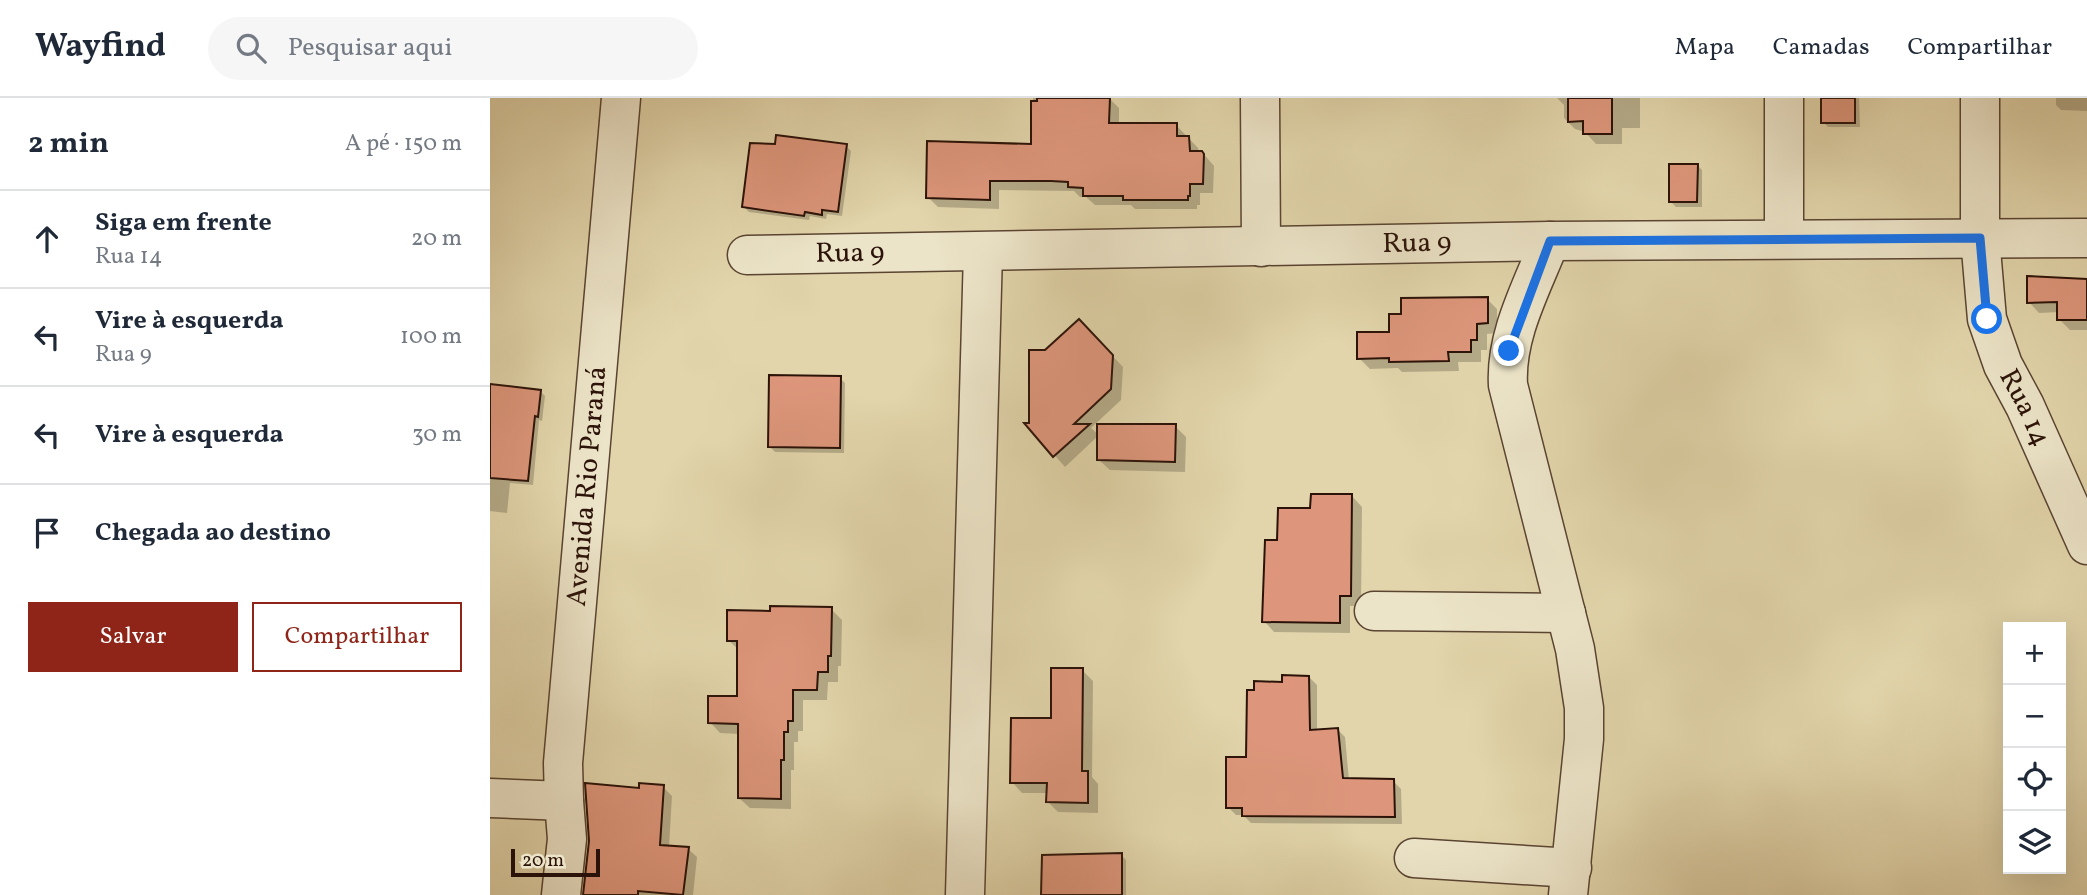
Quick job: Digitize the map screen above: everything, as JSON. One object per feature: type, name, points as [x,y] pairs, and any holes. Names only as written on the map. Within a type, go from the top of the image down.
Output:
[{"type":"street","name":"Avenida Rio Paraná","points":[[561,895],[567,839],[563,763],[621,98]]},
{"type":"street","points":[[1260,98],[1261,247]]},
{"type":"street","points":[[1784,98],[1784,239]]},
{"type":"street","name":"Rua 14","points":[[1980,98],[1980,238],[1987,319],[2003,365],[2025,406],[2087,544]]},
{"type":"street","name":"Rua 9","points":[[747,256],[1550,241],[2087,237]]},
{"type":"street","points":[[1414,858],[1570,881],[1584,739],[1584,708],[1566,613],[1508,385],[1507,363],[1515,329],[1550,241]]},
{"type":"street","points":[[965,895],[982,253]]},
{"type":"street","points":[[1374,611],[1566,613]]},
{"type":"street","points":[[490,798],[564,801]]},
{"type":"building","points":[[1037,98],[1110,98],[1109,123],[1177,123],[1177,136],[1189,136],[1190,151],[1202,151],[1204,154],[1203,184],[1190,184],[1188,200],[1123,200],[1123,196],[1083,196],[1083,188],[1068,187],[1068,182],[1051,181],[990,181],[990,200],[926,198],[927,141],[1031,144],[1031,101],[1037,101]]},
{"type":"building","points":[[1568,98],[1612,98],[1612,134],[1583,134],[1583,121],[1568,122]]},
{"type":"building","points":[[1821,98],[1855,98],[1855,123],[1821,123]]},
{"type":"building","points":[[776,135],[847,144],[838,212],[822,210],[822,215],[805,212],[804,216],[742,207],[750,143],[775,144]]},
{"type":"building","points":[[1669,164],[1698,164],[1697,202],[1669,202]]},
{"type":"building","points":[[2027,276],[2087,279],[2087,320],[2057,320],[2057,302],[2027,303]]},
{"type":"building","points":[[1488,297],[1488,323],[1477,324],[1477,340],[1471,340],[1471,352],[1448,352],[1449,361],[1389,362],[1389,358],[1357,359],[1357,332],[1389,332],[1389,314],[1401,314],[1401,298]]},
{"type":"building","points":[[1079,319],[1113,355],[1111,389],[1074,424],[1090,424],[1053,457],[1024,423],[1029,423],[1029,350],[1045,350]]},
{"type":"building","points":[[769,375],[841,376],[840,448],[768,447]]},
{"type":"building","points":[[490,384],[541,390],[538,417],[535,416],[528,481],[490,478]]},
{"type":"building","points":[[1097,424],[1176,424],[1175,462],[1097,460]]},
{"type":"building","points":[[1311,494],[1352,494],[1351,596],[1340,596],[1340,623],[1262,622],[1265,540],[1277,540],[1278,508],[1310,508]]},
{"type":"building","points":[[770,606],[832,607],[831,656],[828,656],[828,672],[818,672],[817,690],[793,690],[793,721],[788,721],[788,732],[784,732],[781,799],[738,798],[738,724],[708,723],[708,696],[737,696],[737,641],[727,641],[727,610],[770,611]]},
{"type":"building","points":[[1051,668],[1083,668],[1082,771],[1088,771],[1088,803],[1046,802],[1047,783],[1010,783],[1011,718],[1051,718]]},
{"type":"building","points":[[1282,675],[1309,676],[1310,730],[1338,728],[1343,778],[1394,779],[1395,817],[1242,816],[1242,808],[1226,808],[1226,757],[1246,757],[1247,690],[1254,690],[1254,681],[1282,682]]},
{"type":"building","points":[[585,783],[639,788],[639,783],[664,785],[660,845],[689,847],[683,895],[638,891],[638,895],[583,895],[589,841]]},
{"type":"building","points":[[1122,853],[1122,895],[1041,895],[1042,855]]},
{"type":"route","points":[[1509,351],[1550,241],[1980,238],[1987,319]]}]
